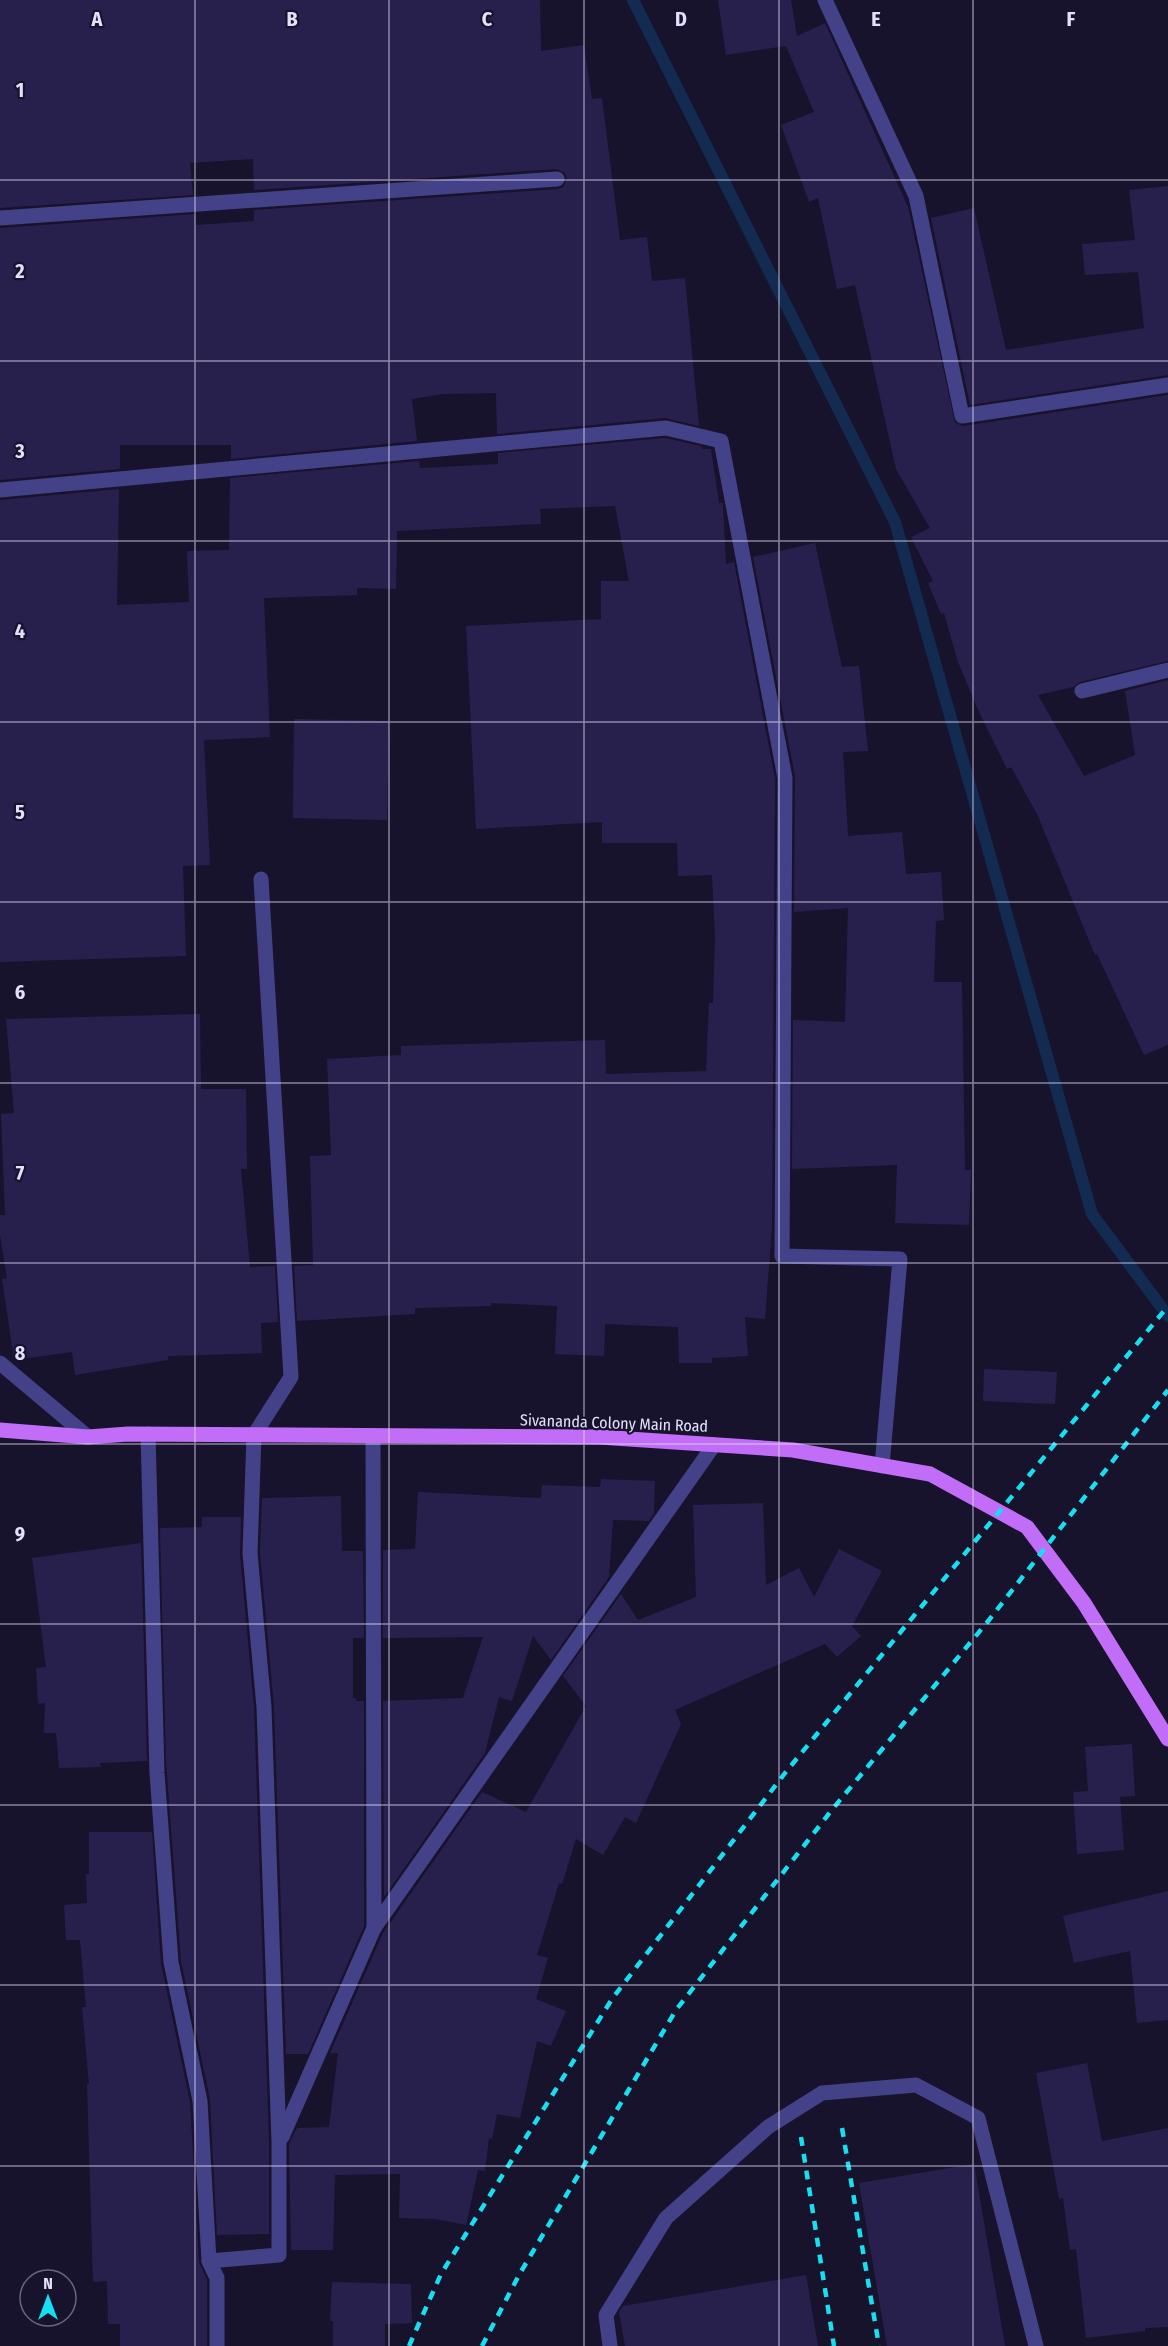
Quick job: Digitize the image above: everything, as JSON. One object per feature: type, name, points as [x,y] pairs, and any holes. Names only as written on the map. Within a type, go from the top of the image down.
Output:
[{"type":"main road","name":"Sivananda Colony Main Road","points":[[0,1430],[88,1437],[148,1434],[599,1437],[793,1450],[930,1474],[1027,1527],[1084,1603],[1168,1739]]},
{"type":"street","points":[[825,0],[916,196],[962,416],[1168,385]]},
{"type":"street","points":[[0,218],[557,179]]},
{"type":"street","points":[[0,489],[666,428],[721,441],[785,778],[782,1256],[900,1259],[882,1466]]},
{"type":"street","points":[[1082,690],[1168,670]]},
{"type":"street","points":[[209,2260],[279,2255],[279,2142],[264,1707],[250,1553],[254,1435],[291,1377],[261,879]]},
{"type":"street","points":[[0,1363],[88,1437]]},
{"type":"street","points":[[148,1434],[157,1773],[171,1962],[200,2101],[209,2260],[217,2278],[217,2346]]},
{"type":"street","points":[[373,1437],[374,1928]]},
{"type":"street","points":[[279,2142],[374,1928],[714,1444]]},
{"type":"street","points":[[610,2346],[606,2316],[666,2218],[768,2127],[822,2093],[916,2085],[978,2118],[1036,2346]]},
{"type":"building","points":[[0,0],[540,0],[541,51],[584,45],[592,99],[602,98],[620,240],[647,237],[652,281],[685,278],[699,426],[665,418],[497,434],[496,393],[443,394],[412,399],[417,441],[231,459],[231,445],[120,445],[120,469],[0,480],[0,228],[195,214],[196,225],[254,221],[254,210],[558,189],[563,187],[567,179],[565,173],[556,169],[254,190],[253,159],[190,163],[193,195],[0,208]]},
{"type":"building","points":[[718,0],[791,0],[797,36],[825,23],[908,207],[955,423],[963,426],[1168,395],[1168,661],[1080,682],[1073,687],[1038,695],[1084,776],[1135,755],[1125,691],[1168,680],[1168,1045],[1144,1055],[1097,954],[1095,955],[1037,814],[1011,767],[1007,769],[958,662],[944,613],[941,614],[928,583],[933,581],[911,537],[930,528],[896,469],[855,285],[837,289],[818,198],[809,202],[781,125],[814,112],[786,46],[726,55]]},
{"type":"building","points":[[1168,186],[1168,375],[970,405],[931,218],[974,208],[1006,350],[1144,328],[1138,272],[1085,275],[1082,244],[1135,240],[1129,190]]},
{"type":"building","points":[[665,438],[701,446],[702,449],[711,449],[719,503],[723,503],[726,564],[734,562],[775,779],[772,1226],[765,1319],[745,1317],[748,1356],[712,1358],[712,1363],[679,1363],[678,1327],[605,1324],[604,1356],[555,1354],[557,1306],[491,1303],[491,1306],[415,1308],[415,1314],[297,1321],[294,1266],[313,1265],[310,1156],[331,1155],[327,1059],[401,1055],[401,1046],[605,1040],[606,1074],[706,1071],[709,1003],[713,1003],[715,937],[712,875],[678,876],[677,843],[602,843],[602,822],[476,829],[466,626],[601,619],[601,581],[629,581],[615,506],[540,509],[541,524],[397,531],[396,589],[357,588],[357,595],[264,598],[270,737],[204,740],[210,865],[183,866],[186,956],[0,962],[0,500],[119,489],[117,605],[189,602],[187,551],[229,550],[230,478],[419,461],[420,468],[498,464],[498,453]]},
{"type":"building","points":[[815,543],[842,667],[859,666],[868,751],[843,752],[848,836],[902,832],[906,874],[941,872],[944,920],[936,921],[934,982],[962,982],[965,1170],[971,1170],[969,1225],[895,1223],[897,1165],[792,1169],[793,1020],[845,1022],[848,908],[794,912],[795,776],[753,557]]},
{"type":"building","points":[[294,719],[389,721],[387,820],[293,818]]},
{"type":"building","points":[[200,1014],[201,1089],[246,1089],[247,1169],[241,1169],[250,1267],[275,1266],[278,1322],[261,1323],[262,1353],[168,1356],[168,1360],[75,1375],[72,1352],[14,1360],[2,1279],[7,1278],[0,1235],[0,1215],[5,1215],[1,1114],[14,1113],[6,1019]]},
{"type":"building","points":[[984,1369],[1057,1372],[1055,1404],[983,1401]]},
{"type":"building","points":[[601,1479],[655,1481],[654,1513],[649,1521],[613,1520],[609,1577],[551,1660],[533,1636],[512,1701],[499,1697],[485,1753],[384,1897],[383,1701],[463,1698],[483,1637],[383,1638],[383,1550],[415,1549],[418,1492],[541,1498],[542,1485],[600,1487]]},
{"type":"building","points":[[341,1496],[342,1551],[363,1551],[364,1638],[353,1638],[353,1698],[356,1698],[356,1701],[364,1701],[364,1926],[308,2054],[286,2054],[274,1707],[260,1553],[262,1498]]},
{"type":"building","points":[[763,1503],[766,1585],[799,1568],[814,1597],[839,1549],[882,1571],[852,1626],[861,1636],[837,1657],[825,1644],[675,1710],[681,1724],[636,1823],[625,1817],[603,1855],[576,1839],[562,1884],[559,1883],[537,1955],[548,1958],[536,1999],[566,2011],[551,2046],[537,2041],[520,2118],[497,2114],[492,2139],[489,2138],[485,2171],[478,2170],[466,2225],[435,2219],[399,2218],[400,2174],[335,2175],[333,2250],[291,2250],[289,2144],[297,2128],[329,2127],[338,2053],[330,2053],[383,1933],[482,1792],[526,1812],[586,1706],[563,1676],[621,1594],[638,1620],[696,1597],[693,1505]]},
{"type":"building","points":[[202,1517],[241,1517],[240,1554],[254,1708],[269,2142],[269,2234],[217,2235],[210,2099],[181,1961],[166,1761],[160,1528],[202,1527]]},
{"type":"building","points":[[141,1543],[147,1761],[100,1763],[101,1767],[59,1768],[56,1733],[44,1733],[45,1703],[38,1704],[36,1668],[46,1667],[32,1558]]},
{"type":"building","points":[[1132,1744],[1135,1796],[1120,1797],[1124,1850],[1077,1854],[1073,1792],[1088,1791],[1085,1747]]},
{"type":"building","points":[[89,1832],[152,1832],[161,1964],[190,2102],[199,2262],[207,2280],[207,2346],[120,2346],[120,2324],[108,2324],[107,2281],[93,2282],[87,2084],[89,2084],[82,2007],[86,2007],[80,1940],[66,1940],[64,1905],[87,1903],[86,1874],[89,1874]]},
{"type":"building","points":[[1168,1891],[1168,2020],[1137,2023],[1130,1951],[1074,1963],[1063,1916]]},
{"type":"building","points":[[1087,2063],[1102,2141],[1168,2128],[1168,2327],[1145,2328],[1145,2331],[1086,2338],[1076,2249],[1070,2250],[1063,2198],[1059,2199],[1036,2073]]},
{"type":"building","points":[[974,2164],[1005,2346],[887,2346],[859,2183]]},
{"type":"building","points":[[806,2275],[818,2346],[625,2346],[619,2312],[623,2306]]},
{"type":"building","points":[[332,2282],[411,2284],[412,2323],[385,2324],[385,2346],[333,2346],[333,2321],[330,2321]]},
{"type":"waterway","points":[[633,0],[895,522],[1092,1214],[1168,1316]]},
{"type":"railway","points":[[409,2346],[441,2274],[612,1999],[785,1773],[1168,1306]]},
{"type":"railway","points":[[482,2346],[519,2275],[676,2010],[831,1811],[989,1620],[1168,1390]]},
{"type":"railway","points":[[842,2128],[879,2346]]},
{"type":"railway","points":[[801,2137],[834,2346]]}]
